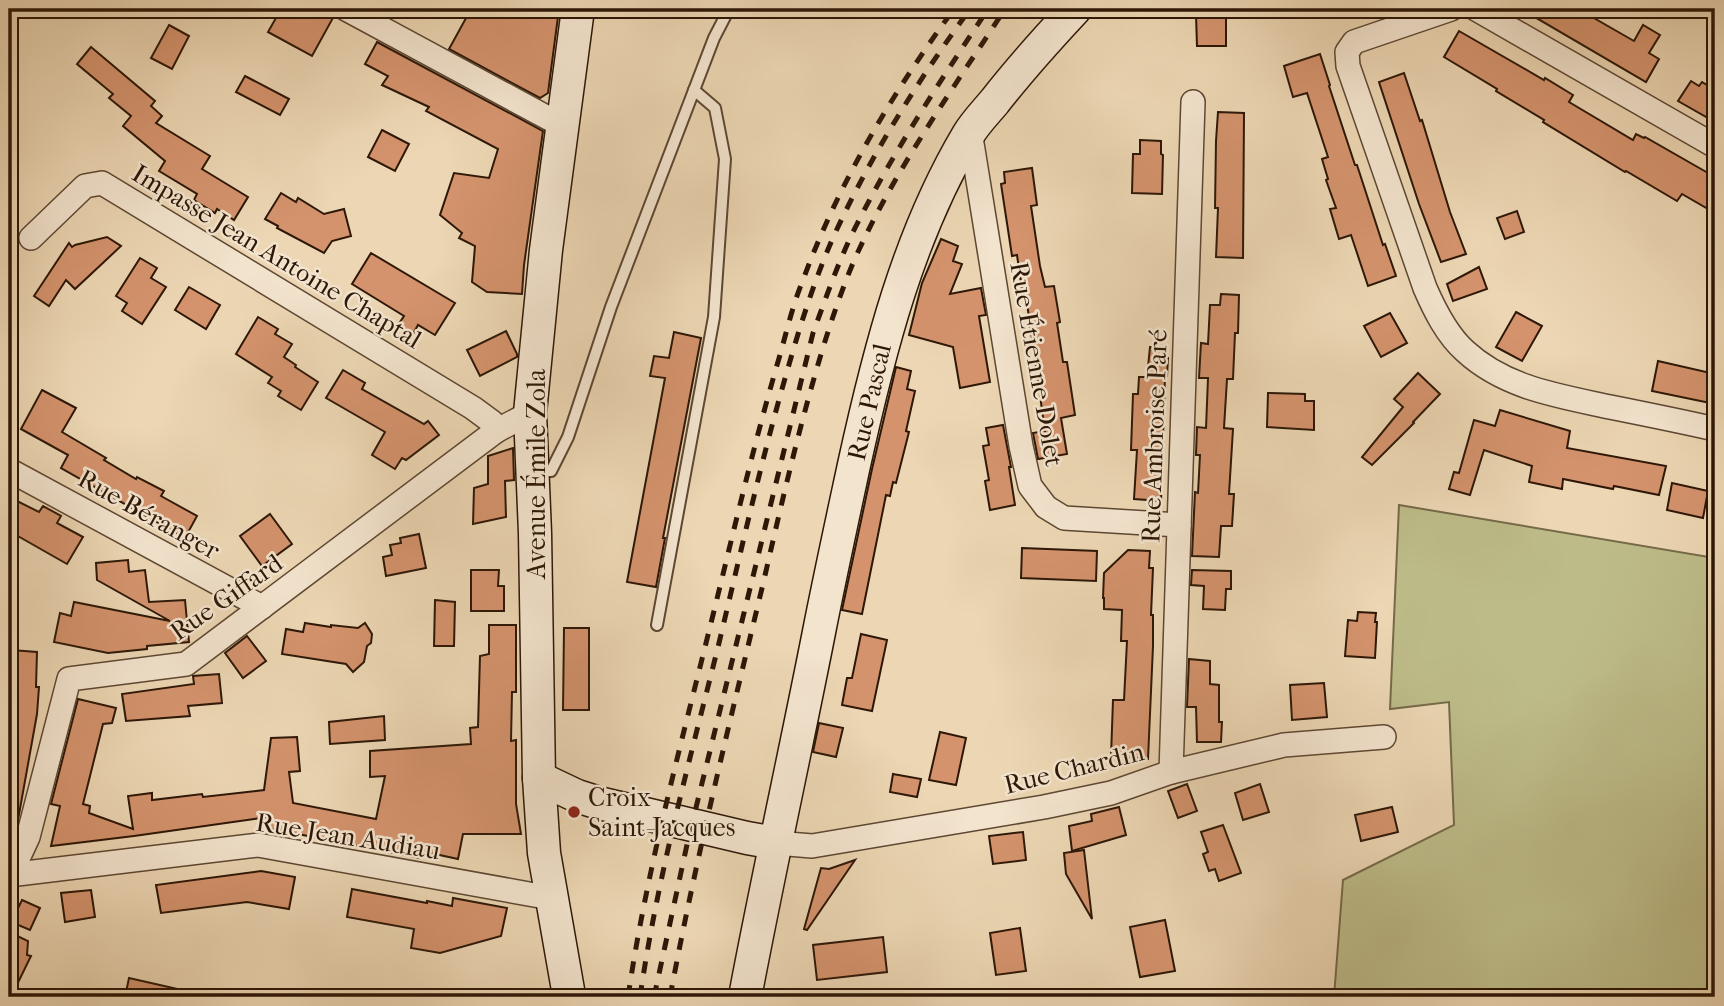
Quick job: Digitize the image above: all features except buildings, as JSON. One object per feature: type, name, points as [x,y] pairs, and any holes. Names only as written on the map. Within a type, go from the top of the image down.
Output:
[{"type":"main road","name":"Avenue Émile Zola","points":[[568,997],[544,853],[539,778],[536,533],[530,413],[546,250],[578,9]]},
{"type":"main road","name":"Rue Pascal","points":[[745,997],[864,417],[900,289],[929,213],[970,131],[1075,9]]},
{"type":"main road","points":[[539,778],[592,801],[776,844]]},
{"type":"street","points":[[346,9],[561,125]]},
{"type":"street","points":[[1451,9],[1354,42],[1347,52],[1348,66],[1435,311],[1463,349],[1490,369],[1517,383],[1548,394],[1715,429]]},
{"type":"street","points":[[1476,9],[1715,146]]},
{"type":"street","name":"Rue Ambroise Paré","points":[[1171,772],[1193,102]]},
{"type":"street","name":"Rue Étienne Dolet","points":[[970,131],[1021,446],[1030,486],[1046,507],[1064,518],[1179,525]]},
{"type":"street","name":"Impasse Jean Antoine Chaptal","points":[[31,238],[85,186],[102,183],[474,408],[492,422],[496,430]]},
{"type":"street","name":"Rue Giffard","points":[[9,876],[28,837],[69,679],[186,664],[496,430],[530,413]]},
{"type":"street","name":"Rue Béranger","points":[[9,470],[262,607]]},
{"type":"street","name":"Rue Chardin","points":[[776,844],[812,846],[1044,807],[1111,793],[1171,772],[1284,745],[1384,737]]},
{"type":"street","name":"Rue Jean Audiau","points":[[9,876],[258,845],[551,898]]},
{"type":"lane","points":[[533,472],[551,471],[568,437],[611,307],[714,38],[729,9]]},
{"type":"lane","points":[[657,625],[714,317],[725,159],[715,108],[694,90]]},
{"type":"shaded area","points":[[1399,505],[1715,558],[1715,997],[1334,997],[1343,880],[1454,825],[1449,702],[1390,709]]},
{"type":"railway","points":[[628,997],[644,905],[675,768],[752,458],[796,298],[833,208],[869,139],[954,9]]},
{"type":"railway","points":[[640,997],[674,821],[768,443],[807,307],[832,240],[878,150],[931,64],[970,9]]},
{"type":"railway","points":[[654,997],[688,840],[813,333],[843,254],[885,172],[988,9]]},
{"type":"railway","points":[[670,997],[702,841],[786,486],[835,310],[869,229],[904,165],[1005,9]]},
{"type":"place","name":"Croix Saint-Jacques","points":[[574,812]]}]
